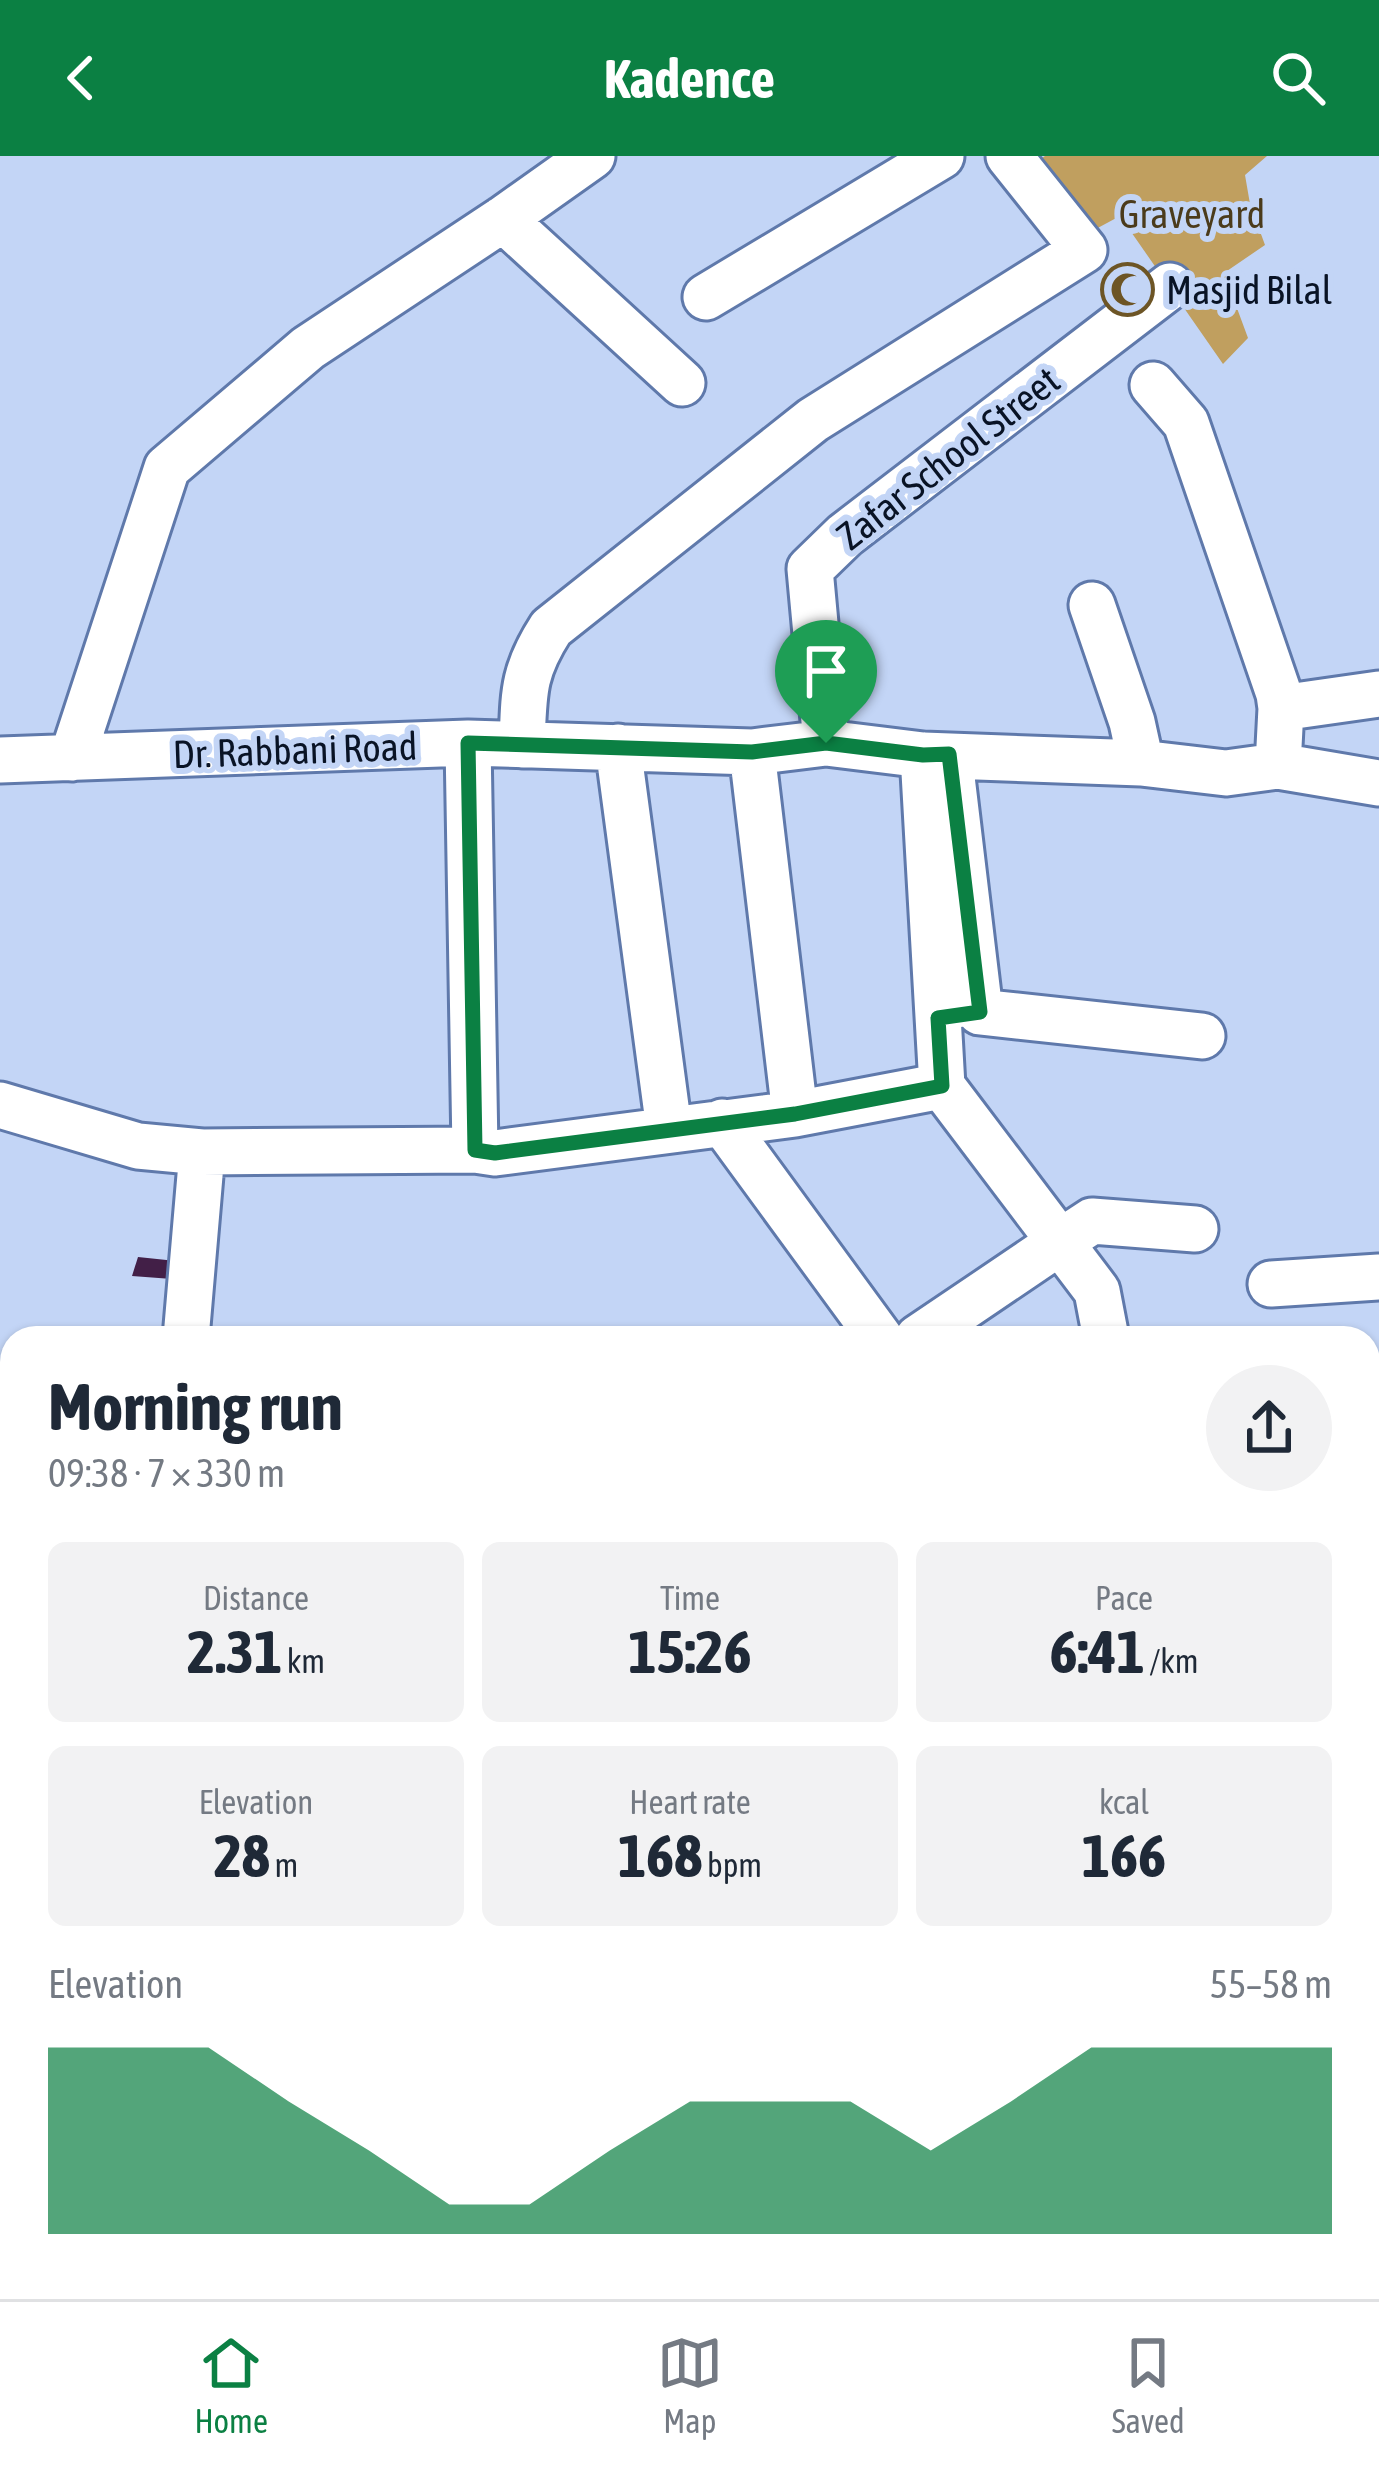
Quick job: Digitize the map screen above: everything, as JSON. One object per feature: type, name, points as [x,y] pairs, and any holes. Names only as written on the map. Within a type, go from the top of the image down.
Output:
[{"type":"street","points":[[72,758],[167,468],[308,348],[592,156]]},
{"type":"street","points":[[706,297],[941,156]]},
{"type":"street","points":[[523,745],[524,686],[532,657],[551,628],[813,420],[1084,250],[1010,156]]},
{"type":"street","points":[[503,219],[682,383]]},
{"type":"street","name":"Zafar School Street","points":[[826,743],[811,569],[845,535],[1170,286]]},
{"type":"street","points":[[1153,385],[1186,422],[1280,694],[1278,766]]},
{"type":"street","points":[[1092,605],[1132,722],[1141,764]]},
{"type":"street","points":[[1281,708],[1379,694]]},
{"type":"street","points":[[468,743],[475,1150]]},
{"type":"street","name":"Dr. Rabbani Road","points":[[0,760],[468,743],[752,752],[826,743],[936,755],[1141,764],[1226,773],[1278,766],[1379,783]]},
{"type":"street","points":[[618,747],[669,1129]]},
{"type":"street","points":[[752,752],[795,1114]]},
{"type":"street","points":[[936,755],[959,1015],[942,1086]]},
{"type":"street","points":[[959,1015],[1202,1036]]},
{"type":"street","points":[[0,1105],[139,1146],[202,1152],[495,1153],[795,1114],[942,1086]]},
{"type":"street","points":[[942,1086],[1097,1291],[1104,1326]]},
{"type":"street","points":[[722,1122],[871,1326]]},
{"type":"street","points":[[187,1326],[202,1152]]},
{"type":"street","points":[[936,1326],[1092,1221],[1195,1229]]},
{"type":"street","points":[[1270,1284],[1379,1277]]},
{"type":"green space","name":"Graveyard","points":[[1045,156],[1267,156],[1245,175],[1265,245],[1224,273],[1248,338],[1223,364],[1120,216],[1068,244],[1031,166]]},
{"type":"building","points":[[138,1257],[176,1261],[172,1279],[132,1276]]},
{"type":"place","name":"Masjid Bilal","points":[[1127,290]]},
{"type":"route","points":[[468,743],[752,752],[826,743],[949,754],[980,1012],[938,1018],[942,1086],[795,1114],[495,1153],[475,1150],[468,743]]}]
